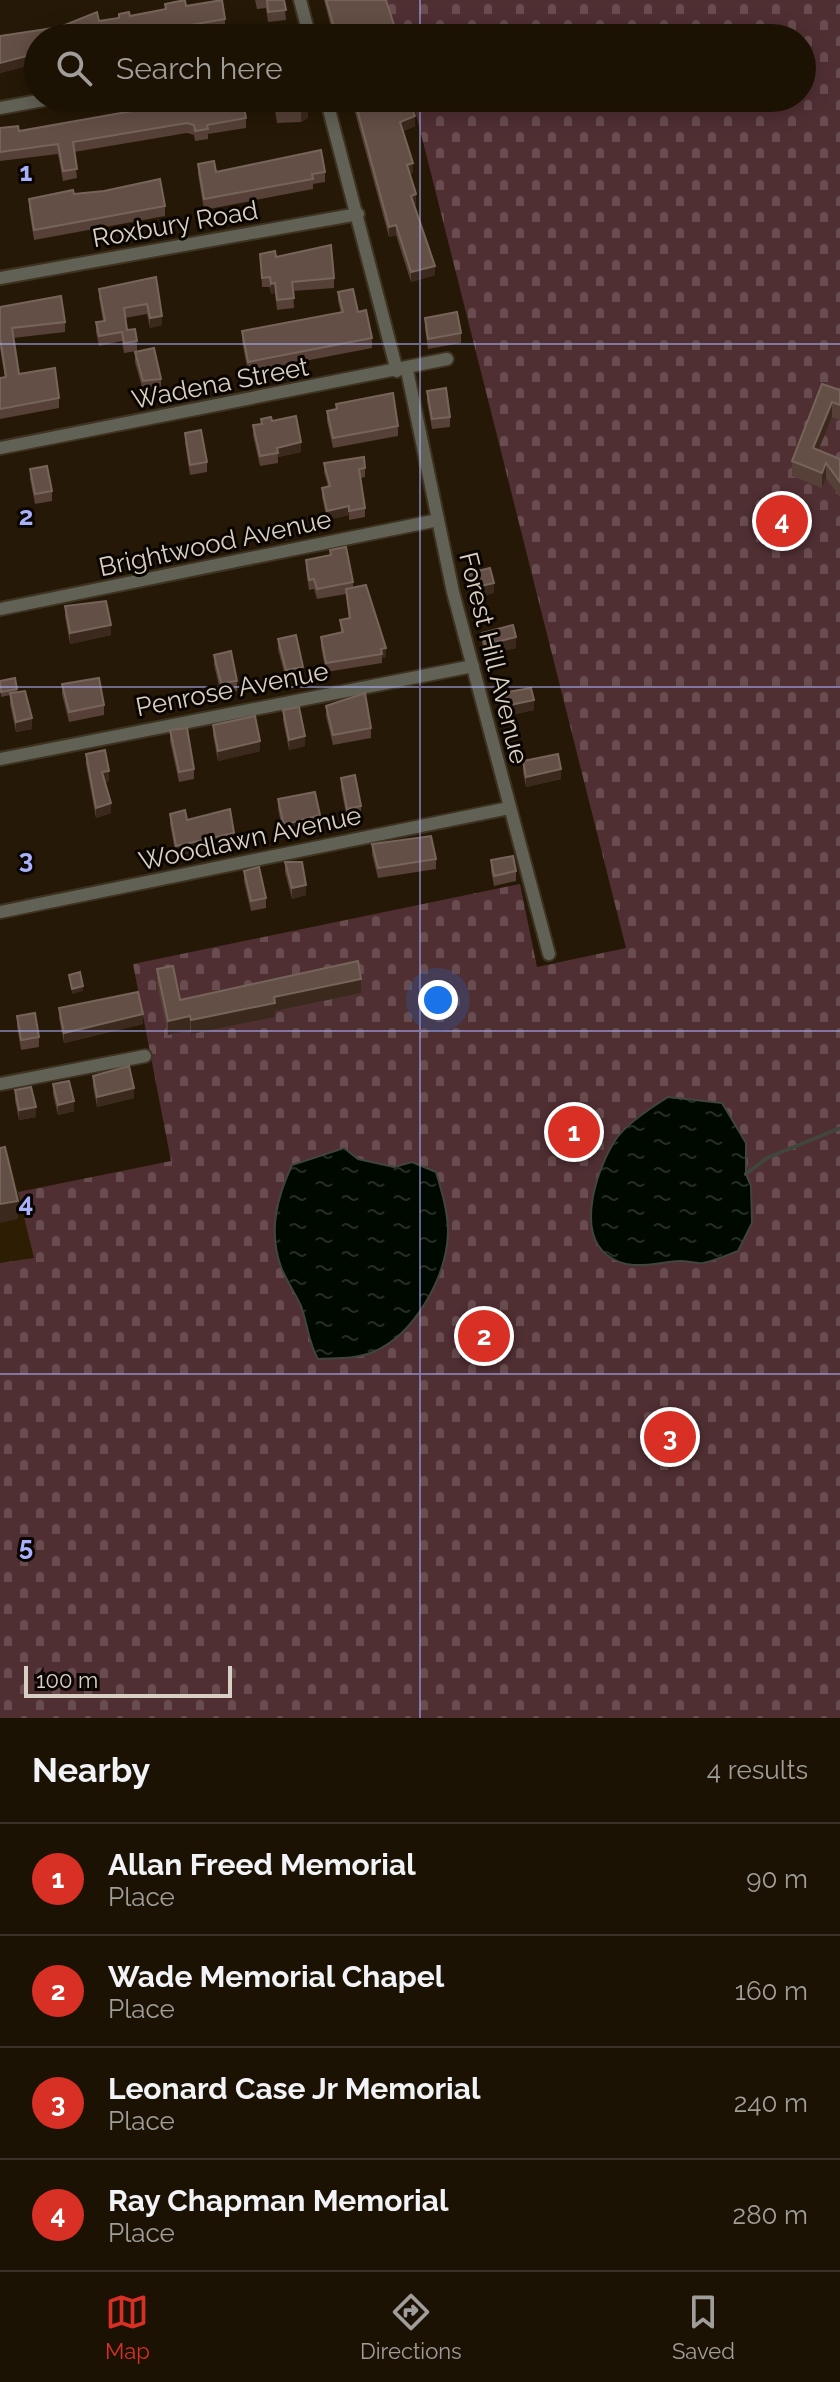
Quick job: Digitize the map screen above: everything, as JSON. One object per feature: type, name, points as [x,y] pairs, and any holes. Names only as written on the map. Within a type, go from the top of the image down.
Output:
[{"type":"street","points":[[300,0],[306,24]]},
{"type":"street","points":[[0,108],[24,104]]},
{"type":"street","name":"Forest Hill Avenue","points":[[330,112],[402,370],[473,666],[549,954]]},
{"type":"street","name":"Roxbury Road","points":[[0,278],[358,214]]},
{"type":"street","name":"Wadena Street","points":[[0,448],[447,359]]},
{"type":"street","name":"Brightwood Avenue","points":[[0,609],[438,520]]},
{"type":"street","name":"Penrose Avenue","points":[[0,759],[473,666]]},
{"type":"street","name":"Woodlawn Avenue","points":[[0,912],[509,808]]},
{"type":"street","points":[[0,1084],[145,1056]]},
{"type":"shaded area","points":[[9,1155],[35,1258],[0,1263],[0,1156]]},
{"type":"green space","points":[[386,0],[840,0],[840,1718],[0,1718],[0,1263],[34,1258],[18,1192],[171,1161],[133,964],[520,884],[537,967],[626,948],[416,112],[816,112],[816,24],[393,24]]},
{"type":"water","points":[[668,1097],[722,1103],[746,1143],[752,1223],[738,1251],[712,1261],[641,1265],[623,1263],[607,1255],[597,1244],[592,1230],[591,1214],[597,1181],[609,1151],[621,1133]]},
{"type":"water","points":[[344,1148],[358,1159],[394,1167],[412,1162],[436,1172],[447,1217],[446,1249],[442,1267],[426,1302],[402,1332],[388,1344],[367,1354],[318,1359],[301,1306],[277,1254],[276,1214],[292,1165]]},
{"type":"building","points":[[185,0],[186,6],[222,0],[225,19],[196,24],[67,24],[97,12],[99,21],[119,18],[119,14],[129,12],[130,16],[166,9],[165,4]]},
{"type":"building","points":[[267,0],[284,0],[286,10],[268,12]]},
{"type":"building","points":[[326,0],[386,0],[394,24],[333,24]]},
{"type":"building","points":[[24,32],[24,57],[0,63],[0,36]]},
{"type":"building","points":[[127,112],[245,112],[246,118],[207,125],[208,129],[195,131],[194,125],[187,123],[73,142],[77,169],[63,171],[58,144],[0,152],[0,128],[18,126],[19,131]]},
{"type":"building","points":[[358,112],[414,112],[415,116],[400,122],[413,163],[407,165],[416,194],[411,196],[435,266],[411,272],[396,225],[389,227]]},
{"type":"building","points":[[321,150],[325,172],[312,174],[313,179],[204,199],[198,164],[214,161],[216,172]]},
{"type":"building","points":[[160,179],[165,206],[34,230],[29,199],[73,190],[74,194],[104,191]]},
{"type":"building","points":[[331,245],[334,278],[292,282],[294,298],[277,300],[275,283],[271,284],[270,277],[262,278],[260,254],[275,251],[276,257]]},
{"type":"building","points":[[156,277],[162,316],[150,318],[147,304],[124,308],[127,330],[135,329],[137,341],[124,343],[122,332],[99,336],[96,322],[105,321],[99,289]]},
{"type":"building","points":[[353,289],[358,312],[366,310],[372,338],[248,362],[242,331],[343,312],[338,292]]},
{"type":"building","points":[[61,296],[65,322],[12,328],[19,374],[55,368],[59,398],[0,409],[0,378],[6,377],[0,338],[0,307]]},
{"type":"building","points":[[457,312],[461,333],[428,339],[425,318]]},
{"type":"building","points":[[154,348],[161,379],[143,381],[135,352]]},
{"type":"building","points":[[822,384],[840,390],[840,405],[832,402],[813,448],[840,459],[840,482],[826,463],[822,473],[792,461]]},
{"type":"building","points":[[446,388],[450,417],[432,419],[427,391]]},
{"type":"building","points":[[393,393],[398,426],[333,438],[327,411],[337,409],[336,404]]},
{"type":"building","points":[[296,416],[301,442],[277,448],[278,453],[260,456],[253,425],[262,424],[261,419],[271,417],[272,421]]},
{"type":"building","points":[[201,430],[207,462],[190,465],[185,433]]},
{"type":"building","points":[[364,457],[365,468],[359,469],[365,508],[349,511],[349,506],[327,511],[322,488],[330,486],[324,463]]},
{"type":"building","points":[[47,466],[52,491],[35,494],[30,469]]},
{"type":"building","points":[[346,547],[353,582],[317,589],[314,579],[309,580],[306,560],[331,555],[330,550]]},
{"type":"building","points":[[490,568],[494,583],[472,588],[469,573]]},
{"type":"building","points":[[366,585],[386,648],[381,649],[382,654],[326,663],[321,637],[343,632],[340,620],[350,618],[346,589]]},
{"type":"building","points":[[106,601],[111,625],[70,633],[65,606]]},
{"type":"building","points":[[513,625],[516,637],[485,645],[482,633]]},
{"type":"building","points":[[296,635],[303,667],[286,670],[278,639]]},
{"type":"building","points":[[231,651],[237,681],[221,683],[214,655]]},
{"type":"building","points":[[15,678],[17,689],[1,692],[0,681]]},
{"type":"building","points":[[99,678],[104,705],[69,712],[62,684]]},
{"type":"building","points":[[531,688],[534,700],[506,706],[503,693]]},
{"type":"building","points":[[25,691],[32,718],[16,722],[10,693]]},
{"type":"building","points":[[365,693],[371,728],[333,735],[326,706]]},
{"type":"building","points":[[299,707],[305,736],[289,740],[283,710]]},
{"type":"building","points":[[255,716],[260,741],[218,751],[213,725]]},
{"type":"building","points":[[187,728],[194,769],[179,772],[170,730]]},
{"type":"building","points":[[105,750],[109,771],[102,772],[111,803],[96,808],[86,754]]},
{"type":"building","points":[[558,754],[561,769],[526,777],[523,761]]},
{"type":"building","points":[[355,775],[361,806],[347,809],[341,778]]},
{"type":"building","points":[[315,792],[320,815],[287,824],[283,822],[278,799]]},
{"type":"building","points":[[230,809],[234,833],[176,846],[170,814],[185,810],[187,820]]},
{"type":"building","points":[[431,836],[436,859],[378,868],[372,844]]},
{"type":"building","points":[[513,856],[516,871],[494,876],[491,860]]},
{"type":"building","points":[[285,862],[302,862],[306,885],[292,888]]},
{"type":"building","points":[[259,867],[266,898],[251,901],[244,871]]},
{"type":"building","points":[[358,961],[361,979],[274,997],[275,1003],[191,1020],[190,1016],[168,1021],[157,969],[173,966],[180,1000]]},
{"type":"building","points":[[80,972],[83,986],[72,989],[69,975]]},
{"type":"building","points":[[138,992],[143,1014],[64,1033],[59,1008]]},
{"type":"building","points":[[35,1013],[39,1037],[21,1040],[17,1016]]},
{"type":"building","points":[[129,1066],[134,1088],[97,1097],[93,1076]]},
{"type":"building","points":[[69,1081],[74,1101],[58,1105],[53,1084]]},
{"type":"building","points":[[31,1087],[36,1107],[19,1110],[15,1090]]},
{"type":"building","points":[[5,1147],[18,1201],[0,1204],[0,1148]]},
{"type":"building","points":[[479,1308],[505,1342],[489,1355],[462,1321]]},
{"type":"waterway","points":[[746,1174],[767,1158],[840,1128]]},
{"type":"place","name":"Ray Chapman Memorial","points":[[782,521]]},
{"type":"place","name":"Allan Freed Memorial","points":[[574,1132]]},
{"type":"place","name":"Wade Memorial Chapel","points":[[484,1336]]},
{"type":"place","name":"Leonard Case Jr Memorial","points":[[670,1437]]}]
